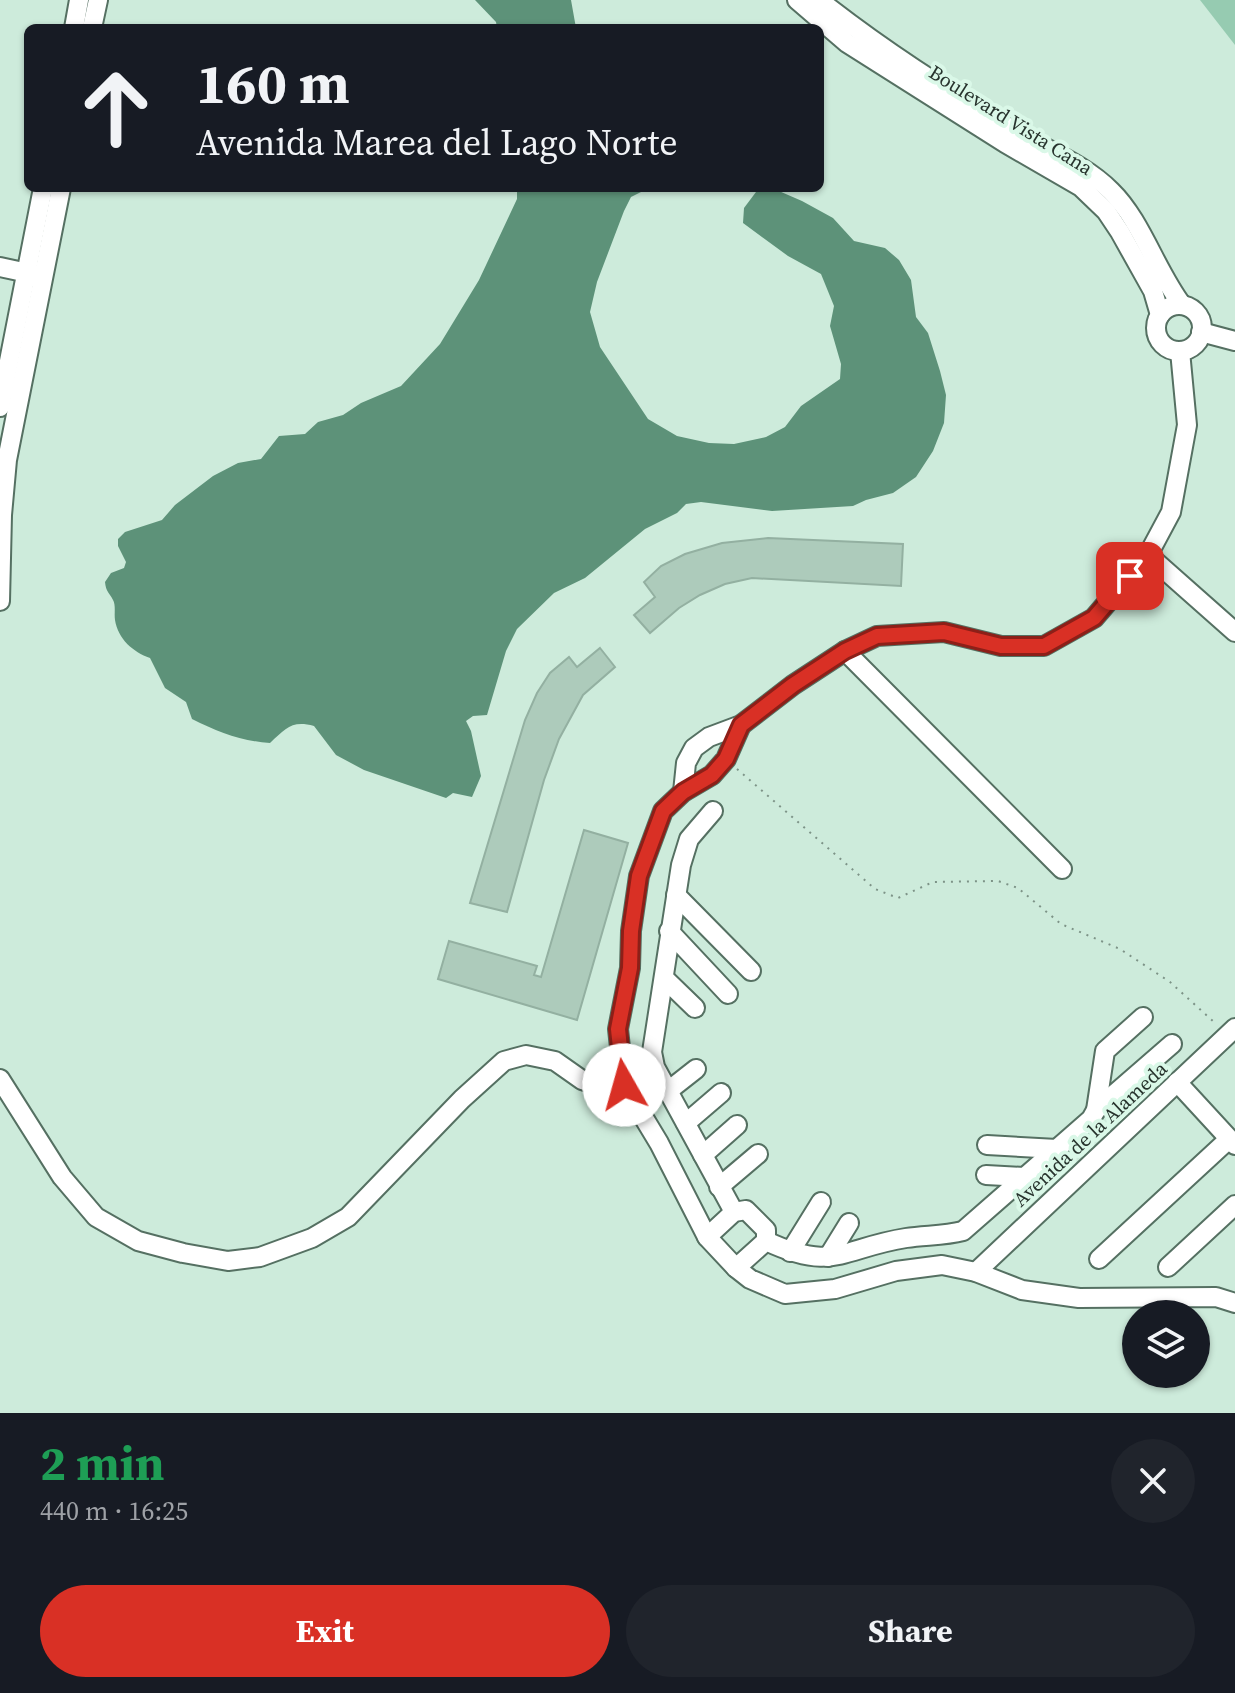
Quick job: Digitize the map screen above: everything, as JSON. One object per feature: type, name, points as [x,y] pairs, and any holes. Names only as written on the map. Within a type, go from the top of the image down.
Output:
[{"type":"street","points":[[75,24],[79,0]]},
{"type":"street","points":[[93,24],[98,0]]},
{"type":"street","name":"Boulevard Vista Cana","points":[[797,0],[847,43],[1081,187],[1106,211],[1120,232],[1153,291],[1160,315]]},
{"type":"street","name":"Boulevard Vista Cana","points":[[819,0],[860,32],[992,116],[1091,173],[1113,193],[1133,222],[1166,285],[1182,305]]},
{"type":"street","points":[[0,601],[7,460],[6,395],[35,274],[46,201]]},
{"type":"street","points":[[0,267],[35,274]]},
{"type":"street","points":[[1182,305],[1189,307],[1199,317],[1201,332],[1194,345],[1180,351],[1166,347],[1156,329],[1160,315],[1170,307],[1182,305]]},
{"type":"street","points":[[1201,332],[1235,341]]},
{"type":"street","points":[[683,792],[686,763],[694,748],[709,737],[741,725],[793,685],[845,651],[877,636],[944,632],[1001,646],[1044,646],[1094,618],[1148,555],[1171,512],[1187,425],[1180,351]]},
{"type":"street","points":[[1148,555],[1235,632]]},
{"type":"street","points":[[845,651],[1062,869]]},
{"type":"street","points":[[741,725],[726,759],[712,775],[683,792],[663,811],[639,876],[627,982],[618,1029],[624,1085],[659,1143],[707,1237],[750,1279],[785,1294],[835,1289],[896,1271],[942,1265],[976,1272],[1022,1290],[1079,1298],[1216,1297],[1235,1303]]},
{"type":"street","points":[[713,811],[689,839],[681,865],[652,1052],[655,1067],[734,1212]]},
{"type":"street","points":[[676,895],[751,971]]},
{"type":"street","points":[[669,931],[728,994]]},
{"type":"street","points":[[627,982],[663,983],[695,1008]]},
{"type":"street","points":[[1096,1110],[1105,1051],[1143,1017]]},
{"type":"street","name":"Avenida de la Alameda","points":[[976,1272],[1232,1031]]},
{"type":"street","points":[[766,1241],[811,1258],[841,1257],[905,1238],[950,1235],[963,1231],[1172,1044]]},
{"type":"street","points":[[0,1079],[62,1177],[96,1217],[138,1241],[228,1261],[260,1257],[312,1238],[348,1217],[462,1099],[504,1061],[526,1055],[555,1061],[582,1080],[603,1087],[624,1085]]},
{"type":"street","points":[[668,1091],[696,1069]]},
{"type":"street","points":[[1099,1259],[1232,1142],[1177,1082]]},
{"type":"street","points":[[686,1123],[721,1093]]},
{"type":"street","points":[[703,1155],[737,1125]]},
{"type":"street","points":[[987,1145],[1061,1145],[1087,1168]]},
{"type":"street","points":[[719,1187],[758,1154]]},
{"type":"street","points":[[986,1175],[1024,1177]]},
{"type":"street","points":[[790,1252],[821,1202]]},
{"type":"street","points":[[1168,1267],[1235,1205]]},
{"type":"street","points":[[707,1237],[734,1212],[746,1210],[756,1218],[766,1230],[766,1241],[736,1268]]},
{"type":"street","points":[[828,1257],[849,1223]]},
{"type":"path","points":[[726,759],[875,889],[898,898],[933,882],[998,881],[1018,888],[1061,924],[1120,949],[1170,982],[1232,1031]]},
{"type":"shaded area","points":[[475,0],[571,0],[575,24],[496,24]]},
{"type":"shaded area","points":[[1200,0],[1235,0],[1235,45]]},
{"type":"shaded area","points":[[517,192],[641,192],[631,197],[624,211],[597,282],[590,312],[600,347],[648,419],[677,436],[709,443],[734,444],[766,437],[785,427],[801,406],[840,379],[841,364],[830,326],[834,306],[821,274],[788,256],[743,223],[744,208],[756,192],[781,192],[802,201],[833,218],[854,241],[885,248],[899,260],[911,280],[916,317],[928,333],[946,395],[944,423],[933,451],[916,477],[893,493],[853,506],[772,511],[701,502],[686,504],[677,513],[645,529],[585,578],[554,593],[517,629],[506,651],[487,715],[473,716],[466,721],[481,776],[472,797],[453,793],[446,798],[364,770],[336,755],[314,726],[300,724],[290,727],[270,743],[230,735],[192,719],[186,702],[165,688],[150,658],[127,644],[119,633],[114,602],[105,582],[111,573],[124,568],[126,562],[118,539],[125,532],[162,520],[175,505],[213,476],[238,463],[261,459],[279,436],[305,434],[318,422],[343,415],[361,403],[401,386],[440,344],[479,280],[517,199]]},
{"type":"building","points":[[768,538],[903,544],[901,586],[752,578],[725,584],[700,595],[650,633],[634,615],[655,597],[644,582],[661,566],[685,554],[722,543]]},
{"type":"building","points":[[600,648],[615,667],[583,695],[559,739],[544,780],[507,912],[470,903],[525,720],[537,693],[550,673],[569,657],[577,667]]},
{"type":"building","points":[[584,830],[628,843],[577,1020],[438,979],[449,941],[537,966],[534,975],[541,977]]},
{"type":"route","points":[[624,1085],[618,1029],[630,968],[631,931],[639,876],[663,811],[683,792],[712,775],[726,759],[741,725],[793,685],[845,651],[877,636],[944,632],[1001,646],[1044,646],[1094,618],[1130,576]]}]
